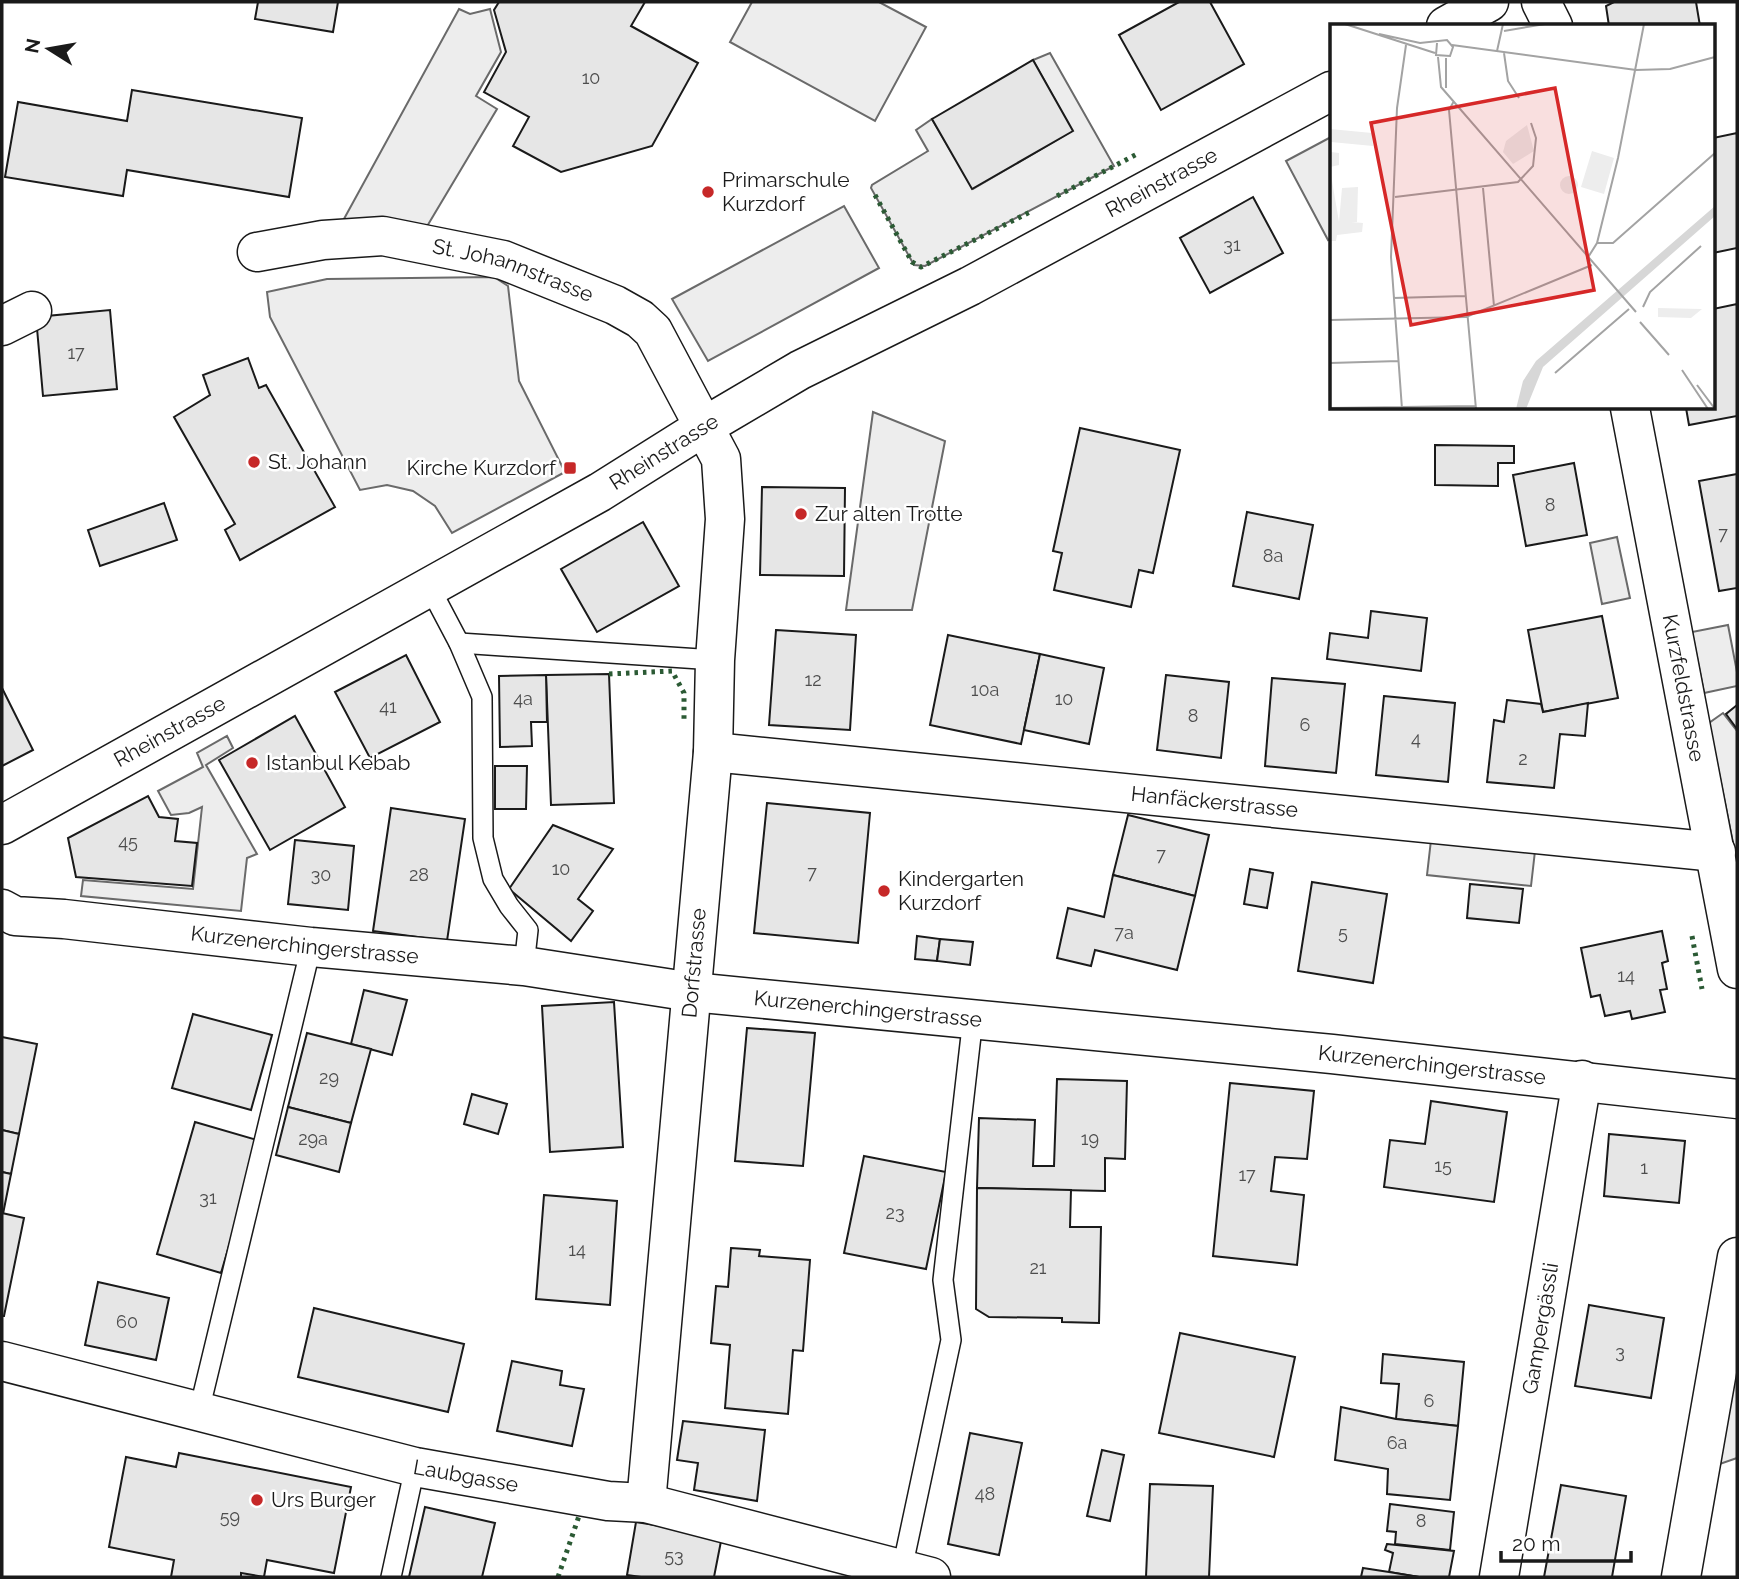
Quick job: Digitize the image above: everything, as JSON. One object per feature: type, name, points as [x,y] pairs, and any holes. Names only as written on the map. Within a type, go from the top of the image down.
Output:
[{"type":"street","points":[[1541,2],[1552,24]]},
{"type":"street","name":"Rheinstrasse","points":[[2,825],[600,492],[800,370],[971,286],[1330,92]]},
{"type":"street","name":"St. Johannstrasse","points":[[257,252],[323,240],[383,236],[503,260],[615,305],[640,319],[653,331],[705,426]]},
{"type":"street","name":"Kurzfeldstrasse","points":[[1630,410],[1737,969]]},
{"type":"street","name":"Dorfstrasse","points":[[646,1503],[713,752],[715,660],[725,519],[721,459],[705,426]]},
{"type":"street","name":"Hanfäckerstrasse","points":[[713,752],[1716,852]]},
{"type":"street","name":"Kurzenerchingerstrasse","points":[[2,909],[15,916],[524,966],[692,992],[1582,1080],[1737,1099]]},
{"type":"street","name":"Gampergässli","points":[[1499,1577],[1582,1080]]},
{"type":"street","points":[[1681,1577],[1737,1256]]},
{"type":"street","name":"Laubgasse","points":[[2,1361],[415,1467],[608,1501],[646,1503],[916,1573]]},
{"type":"lane","points":[[430,588],[459,643],[482,697],[483,838],[493,878],[509,906],[528,930],[524,966]]},
{"type":"lane","points":[[459,643],[715,660]]},
{"type":"lane","points":[[199,1411],[311,947]]},
{"type":"lane","points":[[916,1573],[951,1340],[943,1280],[973,1018]]},
{"type":"lane","points":[[391,1577],[415,1467]]},
{"type":"shaded area","points":[[752,2],[879,2],[926,27],[875,121],[730,42]]},
{"type":"shaded area","points":[[459,9],[470,14],[490,9],[501,52],[476,96],[497,109],[426,228],[339,228]]},
{"type":"shaded area","points":[[1050,53],[1114,166],[925,266],[914,265],[871,188],[872,185],[928,151],[916,130],[932,119],[973,189],[1072,131],[1033,60]]},
{"type":"shaded area","points":[[1330,138],[1328,240],[1286,161]]},
{"type":"shaded area","points":[[844,206],[879,268],[708,361],[672,299]]},
{"type":"shaded area","points":[[494,277],[508,286],[519,381],[565,472],[452,533],[435,506],[413,491],[387,485],[360,490],[270,317],[267,292],[327,279]]},
{"type":"shaded area","points":[[873,412],[945,441],[912,610],[846,610]]},
{"type":"shaded area","points":[[1617,537],[1630,598],[1602,604],[1590,543]]},
{"type":"shaded area","points":[[1728,625],[1737,686],[1704,693],[1692,632]]},
{"type":"shaded area","points":[[1723,713],[1737,731],[1737,848],[1734,848],[1709,723]]},
{"type":"shaded area","points":[[227,736],[233,748],[206,765],[257,854],[247,858],[241,911],[81,896],[83,880],[193,889],[202,807],[189,813],[171,815],[158,791],[203,767],[197,753]]},
{"type":"shaded area","points":[[1431,840],[1535,851],[1531,886],[1427,875]]},
{"type":"shaded area","points":[[1737,1338],[1737,1458],[1714,1466]]},
{"type":"building","points":[[258,2],[338,2],[333,32],[255,19]]},
{"type":"building","points":[[499,2],[645,2],[631,26],[698,63],[652,146],[561,172],[513,146],[529,117],[484,92],[506,52],[494,10]]},
{"type":"building","points":[[1179,2],[1210,2],[1244,64],[1161,110],[1119,35]]},
{"type":"building","points":[[1614,2],[1696,2],[1700,24],[1609,24],[1606,6]]},
{"type":"building","points":[[1033,60],[1073,131],[972,189],[932,119]]},
{"type":"building","points":[[132,90],[302,118],[289,197],[127,170],[123,196],[5,177],[18,102],[127,121]]},
{"type":"building","points":[[1737,133],[1737,248],[1714,253],[1714,138]]},
{"type":"building","points":[[1253,197],[1283,253],[1210,293],[1180,238]]},
{"type":"building","points":[[1737,304],[1737,416],[1689,425],[1686,410],[1714,410],[1714,309]]},
{"type":"building","points":[[110,310],[117,389],[43,396],[36,317]]},
{"type":"building","name":"St. Johann","points":[[248,358],[259,388],[266,385],[335,507],[240,560],[225,530],[235,524],[174,417],[210,395],[203,375]]},
{"type":"building","points":[[1080,428],[1180,450],[1153,573],[1139,570],[1131,607],[1054,590],[1062,553],[1053,551]]},
{"type":"building","points":[[1435,445],[1514,446],[1514,463],[1498,463],[1498,486],[1435,485]]},
{"type":"building","points":[[1574,463],[1587,535],[1526,546],[1513,475]]},
{"type":"building","points":[[1737,474],[1737,588],[1719,591],[1699,481]]},
{"type":"building","points":[[762,487],[845,488],[844,576],[760,575]]},
{"type":"building","points":[[164,503],[177,540],[100,566],[88,530]]},
{"type":"building","points":[[1247,512],[1313,525],[1299,599],[1233,586]]},
{"type":"building","points":[[643,522],[679,586],[597,632],[561,569]]},
{"type":"building","points":[[1371,611],[1427,618],[1421,671],[1327,659],[1330,633],[1368,638]]},
{"type":"building","points":[[1602,616],[1618,698],[1543,712],[1528,630]]},
{"type":"building","points":[[776,630],[856,635],[850,730],[769,725]]},
{"type":"building","points":[[948,635],[1040,654],[1021,744],[930,725]]},
{"type":"building","points":[[1040,654],[1104,668],[1089,744],[1024,730]]},
{"type":"building","points":[[406,655],[440,722],[370,758],[335,692]]},
{"type":"building","points":[[609,674],[614,803],[551,805],[546,675]]},
{"type":"building","points":[[546,675],[547,722],[531,722],[532,746],[500,747],[499,676]]},
{"type":"building","points":[[1166,675],[1229,682],[1221,758],[1157,750]]},
{"type":"building","points":[[1272,678],[1345,684],[1336,773],[1265,766]]},
{"type":"building","points":[[2,688],[33,750],[2,766]]},
{"type":"building","points":[[1384,696],[1455,703],[1448,782],[1376,775]]},
{"type":"building","points":[[1507,700],[1541,704],[1543,712],[1588,703],[1585,736],[1560,734],[1554,788],[1487,782],[1494,720],[1504,722]]},
{"type":"building","points":[[1737,705],[1737,729],[1726,714]]},
{"type":"building","points":[[295,716],[345,807],[270,850],[219,760]]},
{"type":"building","points":[[495,766],[527,766],[526,809],[495,809]]},
{"type":"building","points":[[148,796],[159,817],[178,819],[175,841],[197,843],[192,886],[76,877],[68,838]]},
{"type":"building","points":[[767,803],[870,813],[858,943],[754,933]]},
{"type":"building","points":[[391,808],[465,819],[447,941],[373,931]]},
{"type":"building","points":[[1128,815],[1209,835],[1195,896],[1113,875]]},
{"type":"building","points":[[553,825],[613,849],[578,899],[593,911],[571,941],[509,889]]},
{"type":"building","points":[[295,840],[354,846],[348,910],[288,904]]},
{"type":"building","points":[[1250,869],[1273,873],[1267,908],[1244,904]]},
{"type":"building","points":[[1113,875],[1195,896],[1177,970],[1095,950],[1091,966],[1057,958],[1068,908],[1104,917]]},
{"type":"building","points":[[1312,882],[1387,894],[1373,983],[1298,971]]},
{"type":"building","points":[[1470,884],[1523,889],[1519,923],[1467,918]]},
{"type":"building","points":[[1662,931],[1668,961],[1662,963],[1667,989],[1660,990],[1665,1012],[1632,1019],[1630,1011],[1605,1016],[1600,995],[1591,997],[1581,948]]},
{"type":"building","points":[[917,936],[940,939],[937,961],[915,959]]},
{"type":"building","points":[[940,939],[973,942],[970,965],[937,961]]},
{"type":"building","points":[[364,990],[407,1000],[392,1055],[351,1044]]},
{"type":"building","points":[[614,1002],[623,1147],[550,1152],[542,1006]]},
{"type":"building","points":[[193,1014],[272,1035],[251,1110],[172,1088]]},
{"type":"building","points":[[747,1028],[815,1033],[803,1166],[735,1161]]},
{"type":"building","points":[[307,1033],[371,1049],[351,1123],[288,1107]]},
{"type":"building","points":[[2,1037],[37,1044],[19,1134],[2,1130]]},
{"type":"building","points":[[1057,1079],[1127,1081],[1125,1159],[1105,1158],[1105,1191],[977,1188],[979,1118],[1035,1120],[1033,1166],[1054,1166]]},
{"type":"building","points":[[1230,1083],[1314,1091],[1307,1159],[1275,1157],[1271,1191],[1304,1195],[1297,1265],[1213,1256]]},
{"type":"building","points":[[472,1094],[507,1104],[498,1134],[464,1124]]},
{"type":"building","points":[[1431,1101],[1507,1112],[1494,1202],[1384,1187],[1390,1140],[1425,1144]]},
{"type":"building","points":[[288,1107],[351,1123],[339,1172],[276,1155]]},
{"type":"building","points":[[195,1122],[260,1141],[221,1273],[157,1254]]},
{"type":"building","points":[[2,1130],[19,1134],[11,1174],[2,1172]]},
{"type":"building","points":[[1609,1134],[1685,1141],[1679,1203],[1604,1196]]},
{"type":"building","points":[[864,1156],[946,1172],[926,1269],[844,1253]]},
{"type":"building","points":[[2,1172],[11,1174],[3,1214],[2,1213]]},
{"type":"building","points":[[977,1188],[1071,1190],[1070,1227],[1101,1227],[1099,1323],[1062,1322],[1062,1318],[989,1317],[976,1309]]},
{"type":"building","points":[[544,1195],[617,1201],[610,1305],[536,1299]]},
{"type":"building","points":[[2,1213],[24,1218],[4,1316],[2,1316]]},
{"type":"building","points":[[731,1248],[760,1250],[759,1256],[810,1260],[803,1351],[793,1350],[788,1414],[725,1408],[730,1345],[711,1343],[716,1286],[728,1287]]},
{"type":"building","points":[[98,1282],[169,1298],[156,1360],[85,1345]]},
{"type":"building","points":[[1589,1305],[1664,1318],[1651,1398],[1575,1386]]},
{"type":"building","points":[[314,1308],[464,1344],[448,1412],[298,1377]]},
{"type":"building","points":[[1180,1333],[1295,1357],[1274,1457],[1159,1433]]},
{"type":"building","points":[[1383,1354],[1464,1362],[1458,1426],[1396,1419],[1399,1384],[1381,1383]]},
{"type":"building","points":[[512,1361],[562,1371],[560,1385],[584,1389],[572,1446],[497,1431]]},
{"type":"building","points":[[1341,1407],[1396,1419],[1458,1426],[1450,1500],[1387,1494],[1388,1469],[1335,1460]]},
{"type":"building","points":[[683,1421],[765,1430],[757,1501],[694,1490],[698,1463],[677,1460]]},
{"type":"building","points":[[970,1433],[1022,1443],[999,1555],[948,1544]]},
{"type":"building","points":[[1102,1450],[1124,1455],[1110,1521],[1087,1516]]},
{"type":"building","points":[[179,1453],[351,1487],[334,1573],[267,1560],[264,1577],[241,1573],[241,1577],[171,1577],[174,1560],[109,1547],[126,1457],[176,1467]]},
{"type":"building","points":[[1150,1484],[1213,1486],[1209,1577],[1146,1577]]},
{"type":"building","points":[[1561,1485],[1626,1496],[1612,1577],[1544,1577]]},
{"type":"building","points":[[1390,1504],[1454,1512],[1450,1550],[1395,1544],[1396,1532],[1387,1531]]},
{"type":"building","points":[[425,1507],[495,1523],[482,1577],[409,1577]]},
{"type":"building","points":[[636,1522],[722,1536],[714,1577],[627,1575]]},
{"type":"building","points":[[1387,1544],[1454,1551],[1449,1577],[1419,1577],[1389,1572],[1393,1553],[1385,1550]]},
{"type":"building","points":[[1363,1568],[1389,1572],[1419,1577],[1361,1577]]},
{"type":"hedge","points":[[1057,196],[1139,153]]},
{"type":"hedge","points":[[875,195],[912,262],[921,267],[1030,212]]},
{"type":"hedge","points":[[609,674],[672,671],[684,693],[684,720]]},
{"type":"hedge","points":[[1692,936],[1702,989]]},
{"type":"hedge","points":[[558,1577],[579,1516]]},
{"type":"place","name":"Primarschule Kurzdorf","points":[[708,192]]},
{"type":"place","name":"St. Johann","points":[[254,462]]},
{"type":"place","name":"Kirche Kurzdorf","points":[[570,468]]},
{"type":"place","name":"Zur alten Trotte","points":[[801,514]]},
{"type":"place","name":"Istanbul Kebab","points":[[252,763]]},
{"type":"place","name":"Kindergarten Kurzdorf","points":[[884,891]]},
{"type":"place","name":"Urs Burger","points":[[257,1500]]}]
